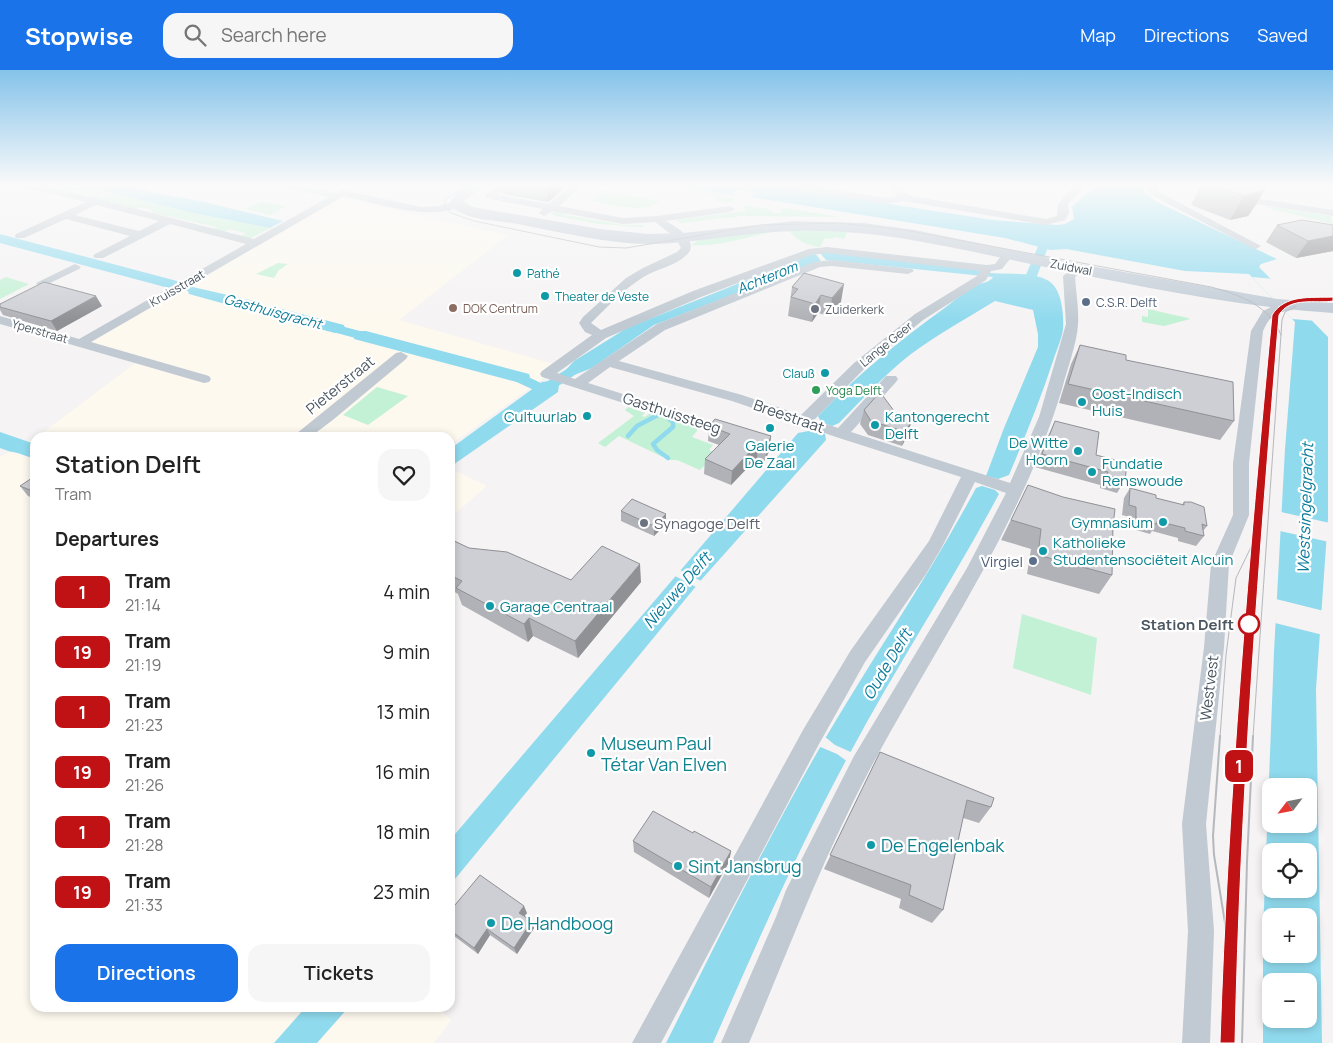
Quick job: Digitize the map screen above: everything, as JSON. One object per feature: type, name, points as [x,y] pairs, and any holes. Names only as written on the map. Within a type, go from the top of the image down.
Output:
[{"type":"main road","name":"Zuidwal","points":[[586,229],[600,234],[641,238],[660,229]]},
{"type":"main road","name":"Zuidwal","points":[[666,229],[682,238],[760,229]]},
{"type":"main road","name":"Zuidwal","points":[[868,229],[915,235],[1008,254],[1028,255]]},
{"type":"main road","name":"Zuidwal","points":[[907,229],[1050,260],[1194,282],[1262,288],[1292,303]]},
{"type":"main road","name":"Zuidwal","points":[[1050,260],[1079,269],[1292,303]]},
{"type":"main road","points":[[1292,303],[1333,293]]},
{"type":"main road","points":[[1292,303],[1333,308]]},
{"type":"street","points":[[20,236],[34,229]]},
{"type":"street","points":[[119,229],[140,235]]},
{"type":"street","points":[[99,256],[151,229]]},
{"type":"street","points":[[202,229],[256,243]]},
{"type":"street","name":"Kruisstraat","points":[[81,343],[280,229]]},
{"type":"street","points":[[664,229],[672,253],[666,262]]},
{"type":"street","points":[[1224,229],[1256,246]]},
{"type":"street","points":[[601,335],[589,329],[585,323],[634,278],[679,257],[685,252],[686,248],[682,238]]},
{"type":"street","points":[[562,378],[601,335],[698,294],[815,250],[827,250],[984,274]]},
{"type":"street","points":[[562,378],[607,362],[661,327],[818,264],[832,263],[984,274],[998,267],[1008,254]]},
{"type":"street","points":[[42,283],[75,267]]},
{"type":"street","points":[[735,1043],[788,920],[795,898],[862,763],[974,571],[1014,490],[1046,417],[1072,324],[1069,276],[1079,269]]},
{"type":"street","name":"Lange Geer","points":[[808,422],[870,356],[919,317],[984,274]]},
{"type":"street","name":"Westvest","points":[[1196,1043],[1201,931],[1194,824],[1214,647],[1218,578],[1220,564],[1241,515],[1242,463],[1258,331],[1264,315],[1292,303]]},
{"type":"street","name":"Yperstraat","points":[[0,320],[81,343]]},
{"type":"street","points":[[81,343],[204,379]]},
{"type":"street","name":"Pieterstraat","points":[[306,432],[329,416],[401,356]]},
{"type":"street","name":"Breestraat","points":[[607,362],[738,398],[837,433],[983,480]]},
{"type":"street","name":"Gasthuissteeg","points":[[562,378],[748,439]]},
{"type":"street","points":[[837,433],[892,379]]},
{"type":"street","points":[[646,1043],[811,736],[858,656],[920,569],[936,543],[983,480],[1014,490]]},
{"type":"shaded area","points":[[285,229],[482,229],[508,235],[399,320],[561,366],[455,441],[455,432],[44,432],[142,358],[89,343]]},
{"type":"shaded area","points":[[30,440],[30,1012],[442,1012],[451,1020],[434,1043],[0,1043],[0,457]]},
{"type":"shaded area","points":[[455,470],[487,486],[455,514]]},
{"type":"green space","points":[[213,229],[228,229],[222,233]]},
{"type":"green space","points":[[231,229],[267,229],[249,239],[240,237],[246,233]]},
{"type":"green space","points":[[772,230],[787,230],[716,244],[691,245],[699,240]]},
{"type":"green space","points":[[789,230],[848,231],[844,239],[825,238],[820,247],[802,242],[794,237]]},
{"type":"green space","points":[[278,263],[288,264],[279,270],[274,278],[256,274]]},
{"type":"green space","points":[[6,277],[29,284],[0,299],[0,280]]},
{"type":"green space","points":[[1148,309],[1190,319],[1164,326],[1142,322],[1142,316],[1148,317]]},
{"type":"green space","points":[[377,387],[408,396],[368,425],[343,415]]},
{"type":"green space","points":[[628,407],[645,413],[642,416],[645,417],[654,410],[701,426],[692,437],[713,445],[709,450],[717,453],[700,470],[677,460],[669,460],[619,436],[605,447],[598,443],[634,416],[625,410]]},
{"type":"green space","points":[[1022,614],[1097,638],[1091,695],[1013,668]]},
{"type":"water","name":"Westsingelgracht","points":[[952,229],[1215,229],[1277,259],[1261,264],[1259,267],[1328,337],[1328,518],[1316,689],[1318,778],[1269,778],[1285,449],[1295,322],[1249,274],[1185,271],[1066,249],[1051,250],[1005,238]]},
{"type":"water","points":[[0,234],[177,281],[177,283],[184,285],[241,298],[239,300],[242,301],[246,299],[260,303],[260,305],[248,310],[234,306],[236,305],[232,303],[229,305],[189,294],[188,291],[165,287],[0,243]]},
{"type":"water","name":"Achterom","points":[[815,253],[821,261],[654,325],[592,368],[574,375],[565,371],[574,361],[627,328]]},
{"type":"water","points":[[820,253],[973,268],[989,273],[1038,276],[1052,284],[1061,302],[1063,316],[1062,332],[1038,403],[1009,475],[998,479],[986,476],[1038,347],[1038,334],[1033,310],[995,301],[911,354],[839,423],[832,426],[821,422],[818,416],[848,386],[879,358],[929,319],[969,290],[993,277],[826,260]]},
{"type":"water","points":[[273,308],[344,325],[345,328],[335,333],[267,315],[266,313]]},
{"type":"water","points":[[360,331],[529,374],[530,377],[517,382],[354,339],[354,336]]},
{"type":"water","points":[[550,381],[559,385],[558,392],[455,464],[455,445],[542,382]]},
{"type":"water","name":"Nieuwe Delft","points":[[814,430],[825,434],[826,440],[702,579],[455,879],[455,834],[798,433]]},
{"type":"water","points":[[0,432],[30,442],[30,448],[23,451],[16,452],[0,448]]},
{"type":"water","name":"Oude Delft","points":[[982,486],[995,490],[999,494],[868,720],[831,788],[778,896],[713,1043],[666,1043],[744,889],[826,737],[940,552],[976,488]]},
{"type":"water","points":[[1318,807],[1322,1043],[1263,1043],[1263,1028],[1317,1028],[1317,973],[1263,973],[1263,963],[1317,963],[1317,908],[1264,908],[1264,898],[1317,898],[1317,843],[1266,843],[1267,833],[1317,833]]},
{"type":"water","points":[[301,1012],[344,1012],[317,1043],[274,1043]]},
{"type":"pier","points":[[1252,277],[1274,279],[1317,321],[1292,319]]},
{"type":"pier","points":[[1281,512],[1330,523],[1329,542],[1280,531]]},
{"type":"pier","points":[[678,569],[703,582],[698,588],[673,575]]},
{"type":"pier","points":[[1276,599],[1324,611],[1323,635],[1275,623]]},
{"type":"pier","points":[[824,736],[835,745],[853,753],[848,762],[837,754],[818,746]]},
{"type":"building","points":[[1286,229],[1333,229],[1333,236],[1308,241]]},
{"type":"building","points":[[804,273],[844,284],[832,298],[821,295],[815,304],[791,297],[798,289],[792,287]]},
{"type":"building","points":[[44,282],[96,296],[51,321],[0,307],[0,304]]},
{"type":"building","points":[[1080,345],[1126,355],[1126,360],[1233,382],[1234,421],[1068,384]]},
{"type":"building","points":[[880,392],[897,415],[912,419],[906,432],[871,421],[864,410]]},
{"type":"building","points":[[715,419],[771,436],[767,446],[758,443],[732,471],[705,459],[730,434],[709,426]]},
{"type":"building","points":[[1055,421],[1099,432],[1096,455],[1127,463],[1125,480],[1107,475],[1108,472],[1042,454]]},
{"type":"building","points":[[30,479],[30,490],[20,486]]},
{"type":"building","points":[[1028,485],[1063,497],[1115,509],[1112,575],[1038,555],[1041,529],[1011,520]]},
{"type":"building","points":[[1130,488],[1156,495],[1156,498],[1184,505],[1184,502],[1191,502],[1204,507],[1207,526],[1202,524],[1204,536],[1185,531],[1185,528],[1157,521],[1157,524],[1136,518],[1136,507],[1129,505]]},
{"type":"building","points":[[632,499],[666,514],[654,526],[621,511]]},
{"type":"building","points":[[455,541],[469,548],[507,552],[571,580],[602,546],[640,564],[575,641],[529,618],[524,624],[456,588],[462,581],[455,578]]},
{"type":"building","name":"De Engelenbak","points":[[880,752],[994,798],[991,807],[967,800],[943,910],[909,895],[911,885],[830,855]]},
{"type":"building","points":[[653,811],[731,851],[711,887],[633,841]]},
{"type":"building","points":[[480,875],[524,906],[519,913],[532,921],[514,948],[487,929],[474,948],[455,934],[455,905]]},
{"type":"waterway","points":[[1026,289],[1047,237]]},
{"type":"waterway","name":"Gasthuisgracht","points":[[234,302],[291,317]]},
{"type":"waterway","name":"Gasthuisgracht","points":[[318,324],[378,340]]},
{"type":"waterway","points":[[534,396],[589,359]]},
{"type":"waterway","name":"Gasthuisgracht","points":[[502,373],[515,376],[543,389]]},
{"type":"waterway","points":[[628,436],[637,426],[658,415]]},
{"type":"waterway","points":[[668,418],[673,422],[673,427],[653,444],[657,450],[668,458]]},
{"type":"waterway","points":[[0,442],[30,452]]},
{"type":"tram line","points":[[514,229],[599,247],[626,248],[735,229]]},
{"type":"tram line","points":[[898,229],[1211,287],[1252,303],[1269,316],[1275,324]]},
{"type":"tram line","name":"1","points":[[1227,1043],[1231,903],[1240,756],[1250,612],[1276,315],[1280,307],[1302,299],[1333,299]]},
{"type":"tram line","points":[[1275,324],[1276,315],[1287,304],[1309,299],[1333,299]]},
{"type":"tram line","points":[[1281,335],[1282,320],[1285,312],[1296,306]]},
{"type":"tram line","points":[[1241,737],[1259,497],[1275,324]]},
{"type":"tram line","points":[[1275,324],[1281,335]]},
{"type":"tram line","points":[[1253,737],[1281,335]]},
{"type":"tram line","points":[[1220,737],[1226,655],[1236,578],[1254,541]]},
{"type":"tram line","points":[[1220,736],[1213,836],[1214,855],[1226,929]]},
{"type":"tram line","points":[[1227,1043],[1241,736]]},
{"type":"tram line","points":[[1242,1043],[1253,736]]},
{"type":"place","name":"Pathé","points":[[517,273]]},
{"type":"place","name":"Theater de Veste","points":[[545,296]]},
{"type":"place","name":"C.S.R. Delft","points":[[1086,302]]},
{"type":"place","name":"DOK Centrum","points":[[453,308]]},
{"type":"place","name":"Zuiderkerk","points":[[815,309]]},
{"type":"place","name":"Clauß","points":[[825,373]]},
{"type":"place","name":"Yoga Delft","points":[[816,390]]},
{"type":"place","name":"Oost-Indisch Huis","points":[[1082,402]]},
{"type":"place","name":"Cultuurlab","points":[[587,416]]},
{"type":"place","name":"Kantongerecht Delft","points":[[875,425]]},
{"type":"place","name":"Galerie De Zaal","points":[[770,428]]},
{"type":"place","name":"De Witte Hoorn","points":[[1078,451]]},
{"type":"place","name":"Fundatie Renswoude","points":[[1092,472]]},
{"type":"place","name":"Gymnasium","points":[[1163,522]]},
{"type":"place","name":"Synagoge Delft","points":[[644,523]]},
{"type":"place","name":"Katholieke Studentensociëteit Alcuin","points":[[1043,551]]},
{"type":"place","name":"Virgiel","points":[[1033,561]]},
{"type":"place","name":"Garage Centraal","points":[[490,606]]},
{"type":"place","name":"Station Delft","points":[[1249,624]]},
{"type":"place","name":"Museum Paul Tétar Van Elven","points":[[591,753]]},
{"type":"place","name":"De Engelenbak","points":[[871,845]]},
{"type":"place","name":"Sint Jansbrug","points":[[678,866]]},
{"type":"place","name":"De Handboog","points":[[491,923]]}]
